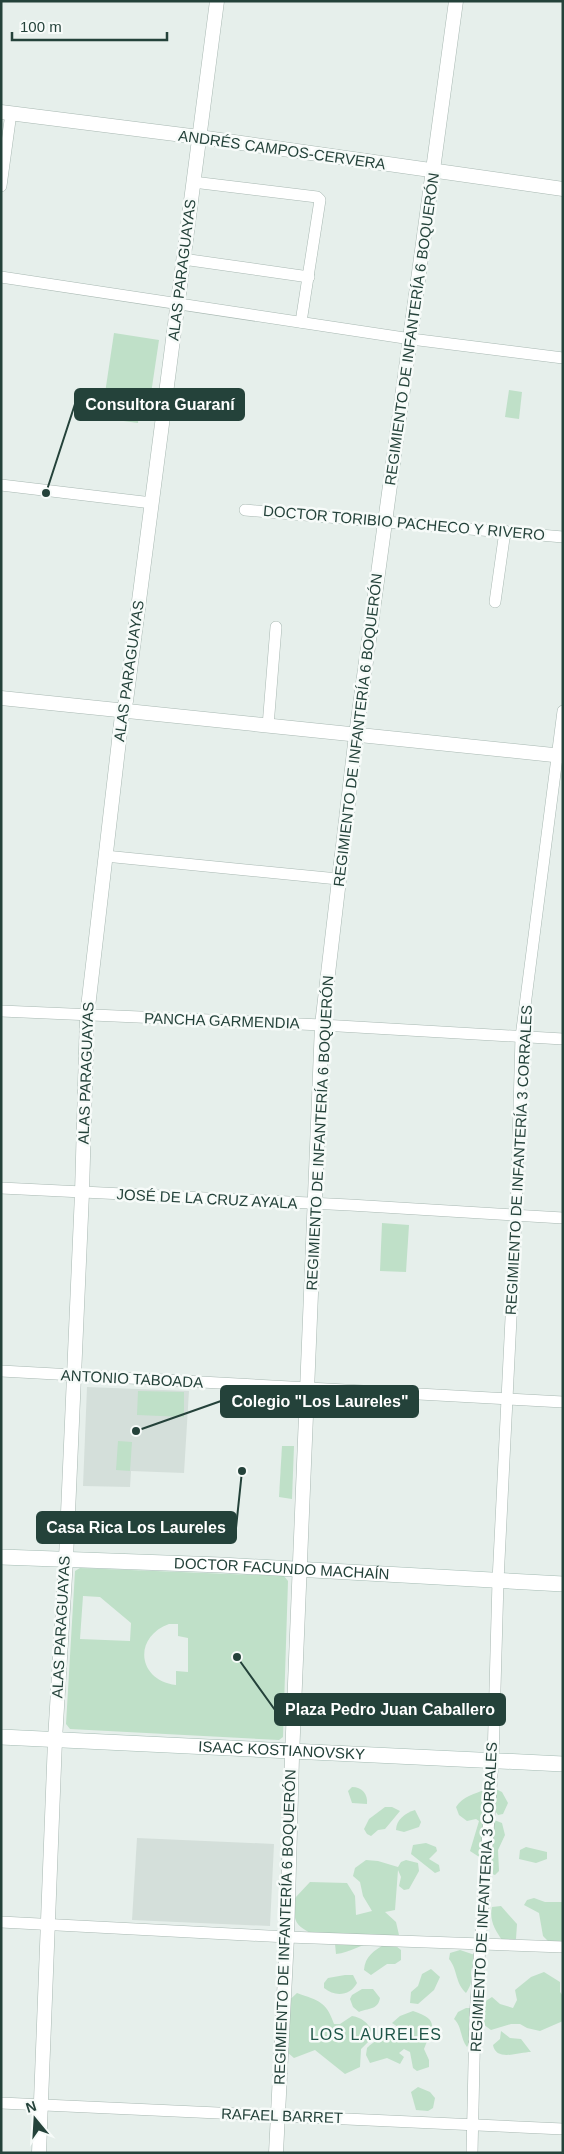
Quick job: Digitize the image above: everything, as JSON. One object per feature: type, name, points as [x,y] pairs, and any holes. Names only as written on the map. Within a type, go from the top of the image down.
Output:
[{"type":"main road","name":"DOCTOR FACUNDO MACHAÍN","points":[[1,1557],[299,1569],[563,1584]]},
{"type":"main road","name":"ISAAC KOSTIANOVSKY","points":[[1,1738],[563,1764]]},
{"type":"street","name":"ALAS PARAGUAYAS","points":[[39,2153],[55,1740],[66,1559],[82,1193],[87,1016],[122,715],[125,711],[217,1]]},
{"type":"street","name":"REGIMIENTO DE INFANTERÍA 6 BOQUERÓN","points":[[276,2153],[287,1937],[299,1569],[322,1025],[356,735],[456,1]]},
{"type":"street","name":"ANDRÉS CAMPOS-CERVERA","points":[[6,112],[199,137],[563,190]]},
{"type":"street","points":[[1,186],[6,112]]},
{"type":"street","points":[[193,182],[317,197],[320,204],[301,322]]},
{"type":"street","points":[[183,259],[309,277]]},
{"type":"street","points":[[1,277],[411,338],[563,358]]},
{"type":"street","points":[[1,485],[152,502]]},
{"type":"street","name":"DOCTOR TORIBIO PACHECO Y RIVERO","points":[[245,510],[563,537]]},
{"type":"street","points":[[495,602],[504,531]]},
{"type":"street","points":[[268,726],[276,627]]},
{"type":"street","points":[[1,698],[560,756]]},
{"type":"street","name":"REGIMIENTO DE INFANTERÍA 3 CORRALES","points":[[498,1581],[516,1217],[522,1037],[560,756],[563,711]]},
{"type":"street","points":[[105,856],[338,878]]},
{"type":"street","name":"PANCHA GARMENDIA","points":[[1,1011],[322,1025],[563,1039]]},
{"type":"street","name":"JOSÉ DE LA CRUZ AYALA","points":[[1,1188],[314,1204],[516,1217],[563,1218]]},
{"type":"street","name":"ANTONIO TABOADA","points":[[1,1371],[563,1402]]},
{"type":"street","name":"REGIMIENTO DE INFANTERIA 3 CORRALES","points":[[472,2153],[475,2018],[482,1944],[493,1760],[498,1581]]},
{"type":"street","points":[[1,1922],[287,1937],[563,1947]]},
{"type":"street","name":"RAFAEL BARRET","points":[[1,2104],[563,2129]]},
{"type":"shaded area","points":[[87,1387],[189,1391],[184,1473],[131,1471],[130,1487],[83,1486]]},
{"type":"shaded area","points":[[137,1838],[274,1844],[270,1926],[132,1920]]},
{"type":"green space","points":[[114,333],[159,340],[149,407],[104,400]]},
{"type":"green space","points":[[509,390],[522,392],[519,419],[505,417]]},
{"type":"green space","points":[[111,405],[139,408],[138,423],[109,419]]},
{"type":"green space","points":[[382,1223],[409,1225],[406,1272],[380,1271]]},
{"type":"green space","points":[[138,1391],[184,1392],[184,1417],[137,1415]]},
{"type":"green space","points":[[118,1441],[132,1442],[130,1471],[116,1470]]},
{"type":"green space","points":[[282,1446],[294,1446],[292,1499],[279,1497]]},
{"type":"green space","points":[[80,1568],[284,1576],[288,1581],[283,1737],[279,1740],[70,1729],[66,1724],[75,1571]],"holes":[[[83,1596],[100,1597],[131,1623],[130,1641],[80,1639]],[[169,1624],[178,1624],[178,1636],[188,1638],[188,1672],[176,1671],[176,1685],[163,1681],[153,1675],[147,1667],[144,1658],[149,1638],[157,1630]]]},
{"type":"green space","points":[[352,1787],[359,1788],[364,1792],[367,1804],[352,1803],[348,1791]]},
{"type":"green space","points":[[486,1789],[496,1789],[502,1792],[508,1803],[503,1814],[498,1815],[491,1805],[489,1818],[502,1823],[505,1835],[498,1850],[499,1871],[495,1875],[487,1872],[487,1862],[470,1851],[479,1821],[476,1819],[467,1821],[459,1815],[456,1807],[466,1798]]},
{"type":"green space","points":[[385,1807],[392,1807],[400,1811],[385,1829],[378,1830],[371,1836],[367,1834],[364,1829],[369,1819]]},
{"type":"green space","points":[[415,1810],[421,1822],[419,1827],[404,1832],[396,1830],[396,1826],[402,1817]]},
{"type":"green space","points":[[426,1843],[436,1847],[437,1851],[429,1859],[439,1865],[440,1871],[435,1873],[411,1854],[413,1845]]},
{"type":"green space","points":[[526,1847],[547,1852],[547,1859],[536,1863],[519,1859],[520,1850]]},
{"type":"green space","points":[[366,1860],[378,1861],[398,1867],[401,1862],[406,1860],[418,1863],[419,1871],[409,1889],[404,1890],[399,1886],[401,1877],[398,1870],[395,1910],[385,1912],[396,1922],[399,1935],[391,1942],[401,1950],[401,1960],[395,1964],[387,1964],[371,1975],[364,1970],[366,1961],[368,1957],[385,1944],[366,1944],[336,1954],[335,1944],[301,1927],[295,1918],[295,1898],[310,1882],[347,1883],[355,1896],[356,1915],[372,1911],[363,1896],[360,1882],[353,1876],[355,1868]]},
{"type":"green space","points":[[534,1898],[545,1902],[563,1902],[563,1940],[560,1942],[549,1942],[543,1936],[539,1913],[524,1905],[527,1900]]},
{"type":"green space","points":[[501,1906],[517,1924],[516,1939],[512,1942],[502,1940],[493,1925],[492,1907]]},
{"type":"green space","points":[[460,1950],[475,1955],[471,1971],[471,1982],[466,1993],[460,1985],[449,1959],[450,1953]]},
{"type":"green space","points":[[431,1969],[440,1977],[434,1990],[418,2004],[410,2003],[411,1992],[418,1986],[422,1974]]},
{"type":"green space","points":[[544,1972],[560,1982],[560,1992],[563,1996],[563,2021],[540,2031],[520,2024],[511,2024],[491,2030],[483,2024],[476,2007],[492,1997],[500,2004],[513,2008],[517,2000],[515,1990],[531,1977]]},
{"type":"green space","points":[[353,1975],[357,1983],[350,1991],[337,1994],[324,1988],[324,1983],[328,1978]]},
{"type":"green space","points":[[362,1989],[373,1989],[380,1998],[375,2007],[359,2012],[353,2007],[350,1999],[352,1995]]},
{"type":"green space","points":[[297,1993],[325,2006],[334,2024],[340,2024],[352,2016],[362,2019],[368,2025],[373,2031],[372,2038],[361,2049],[360,2067],[345,2074],[315,2050],[294,2058],[287,2052],[283,2006]]},
{"type":"green space","points":[[466,2008],[472,2008],[472,2038],[467,2047],[454,2019],[458,2012]]},
{"type":"green space","points":[[413,2011],[422,2014],[431,2021],[431,2030],[424,2049],[429,2060],[429,2067],[417,2071],[413,2068],[410,2052],[404,2049],[399,2053],[404,2057],[400,2064],[387,2058],[370,2063],[366,2055],[367,2048],[395,2030],[398,2027],[392,2023],[400,2016]]},
{"type":"green space","points":[[501,2031],[510,2038],[521,2039],[531,2052],[509,2055],[499,2053],[493,2045],[500,2039]]},
{"type":"green space","points":[[418,2087],[430,2092],[435,2098],[433,2108],[428,2111],[416,2110],[411,2092]]},
{"type":"place","name":"Consultora Guaraní","points":[[46,493]]},
{"type":"place","name":"Colegio \"Los Laureles\"","points":[[136,1431]]},
{"type":"place","name":"Casa Rica Los Laureles","points":[[242,1471]]},
{"type":"place","name":"Plaza Pedro Juan Caballero","points":[[237,1657]]},
{"type":"district","name":"LOS LAURELES","points":[[376,2034]]}]
